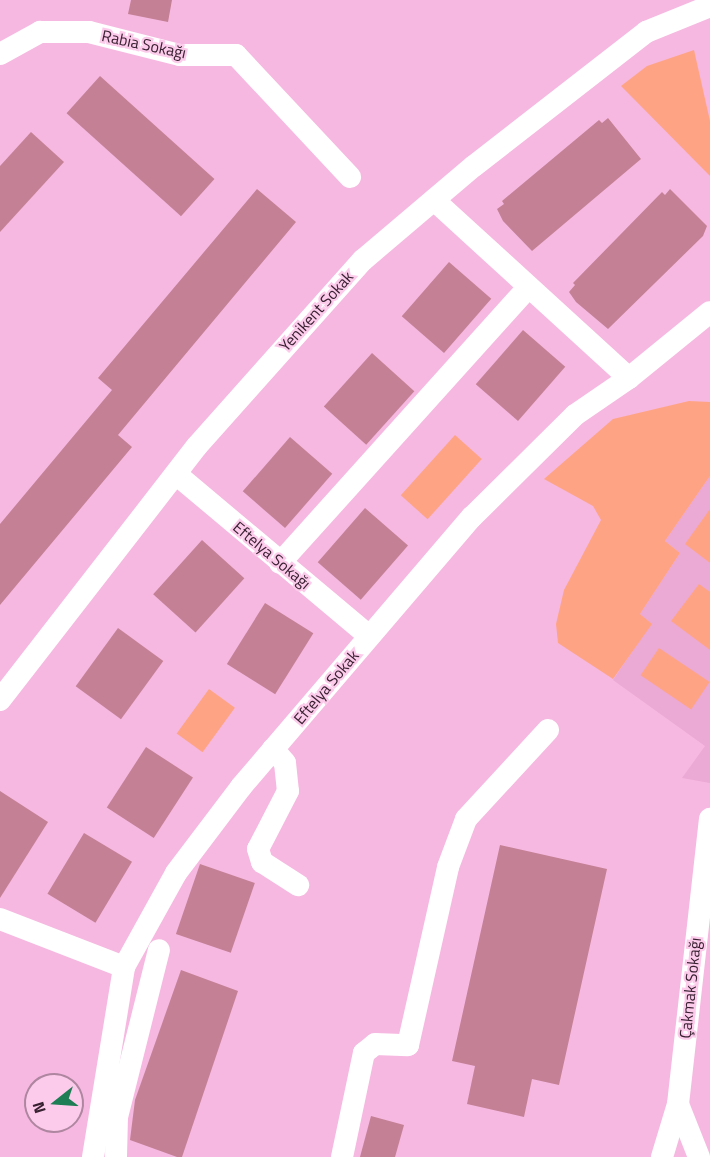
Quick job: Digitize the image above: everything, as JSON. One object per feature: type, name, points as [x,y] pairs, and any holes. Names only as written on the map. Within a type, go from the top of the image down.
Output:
[{"type":"street","name":"Yenikent Sokak","points":[[0,700],[176,474],[248,386],[363,260],[434,200],[645,32],[710,6]]},
{"type":"street","name":"Rabia Sokağı","points":[[0,54],[40,32],[89,32],[180,55],[236,55],[350,177]]},
{"type":"street","points":[[434,200],[527,288],[629,378]]},
{"type":"street","points":[[280,563],[527,288]]},
{"type":"street","name":"Eftelya Sokak","points":[[93,1157],[124,967],[176,873],[273,749],[472,517],[575,415],[629,378],[710,312]]},
{"type":"street","name":"Eftelya Sokağı","points":[[176,474],[369,636]]},
{"type":"street","points":[[342,1157],[364,1053],[375,1044],[408,1045],[448,867],[466,819],[548,730]]},
{"type":"street","points":[[273,749],[285,763],[288,791],[258,849],[262,862],[298,885]]},
{"type":"street","name":"Çakmak Sokağı","points":[[662,1157],[678,1104],[702,934],[710,819]]},
{"type":"street","points":[[0,919],[124,967]]},
{"type":"street","points":[[116,1157],[117,1117],[159,950]]},
{"type":"street","points":[[678,1104],[699,1157]]},
{"type":"shaded area","points":[[694,50],[710,121],[710,176],[621,86],[647,66]]},
{"type":"shaded area","points":[[689,401],[710,402],[710,476],[665,541],[680,553],[640,614],[652,624],[613,679],[558,643],[556,624],[564,590],[601,520],[593,506],[544,479],[613,419]]},
{"type":"shaded area","points":[[455,435],[482,459],[428,519],[401,495]]},
{"type":"shaded area","points":[[710,476],[710,783],[682,778],[705,746],[613,680],[651,624],[640,614],[680,553],[665,541]]},
{"type":"shaded area","points":[[710,509],[710,563],[685,544]]},
{"type":"shaded area","points":[[699,584],[710,592],[710,650],[671,621]]},
{"type":"shaded area","points":[[659,648],[710,682],[691,709],[641,675]]},
{"type":"shaded area","points":[[209,689],[235,708],[203,752],[177,733]]},
{"type":"building","points":[[131,0],[172,0],[168,22],[128,14]]},
{"type":"building","points":[[100,76],[214,179],[181,216],[67,113]]},
{"type":"building","points":[[608,118],[641,159],[532,251],[503,221],[497,209],[504,204],[502,201],[599,120],[602,123]]},
{"type":"building","points":[[31,132],[64,162],[0,232],[0,166]]},
{"type":"building","points":[[257,189],[296,222],[118,435],[132,447],[0,605],[0,524],[112,390],[98,378]]},
{"type":"building","points":[[670,189],[707,226],[703,236],[608,329],[576,302],[569,292],[575,285],[573,283],[662,192],[665,195]]},
{"type":"building","points":[[449,262],[491,299],[444,353],[402,316]]},
{"type":"building","points":[[523,330],[565,367],[518,421],[476,384]]},
{"type":"building","points":[[372,353],[414,391],[366,445],[324,407]]},
{"type":"building","points":[[290,437],[332,474],[285,528],[243,491]]},
{"type":"building","points":[[365,508],[408,545],[361,600],[318,562]]},
{"type":"building","points":[[202,540],[244,578],[196,632],[153,594]]},
{"type":"building","points":[[265,603],[313,633],[275,694],[227,664]]},
{"type":"building","points":[[118,628],[163,661],[121,719],[76,686]]},
{"type":"building","points":[[146,747],[193,777],[154,838],[107,807]]},
{"type":"building","points":[[0,791],[48,822],[0,898]]},
{"type":"building","points":[[84,833],[132,862],[95,923],[47,894]]},
{"type":"building","points":[[500,845],[607,869],[559,1085],[532,1079],[524,1117],[467,1104],[475,1066],[452,1061]]},
{"type":"building","points":[[200,864],[255,883],[231,953],[176,934]]},
{"type":"building","points":[[181,970],[238,991],[182,1157],[177,1157],[130,1140],[135,1100]]},
{"type":"building","points":[[371,1116],[404,1125],[395,1157],[360,1157]]}]
